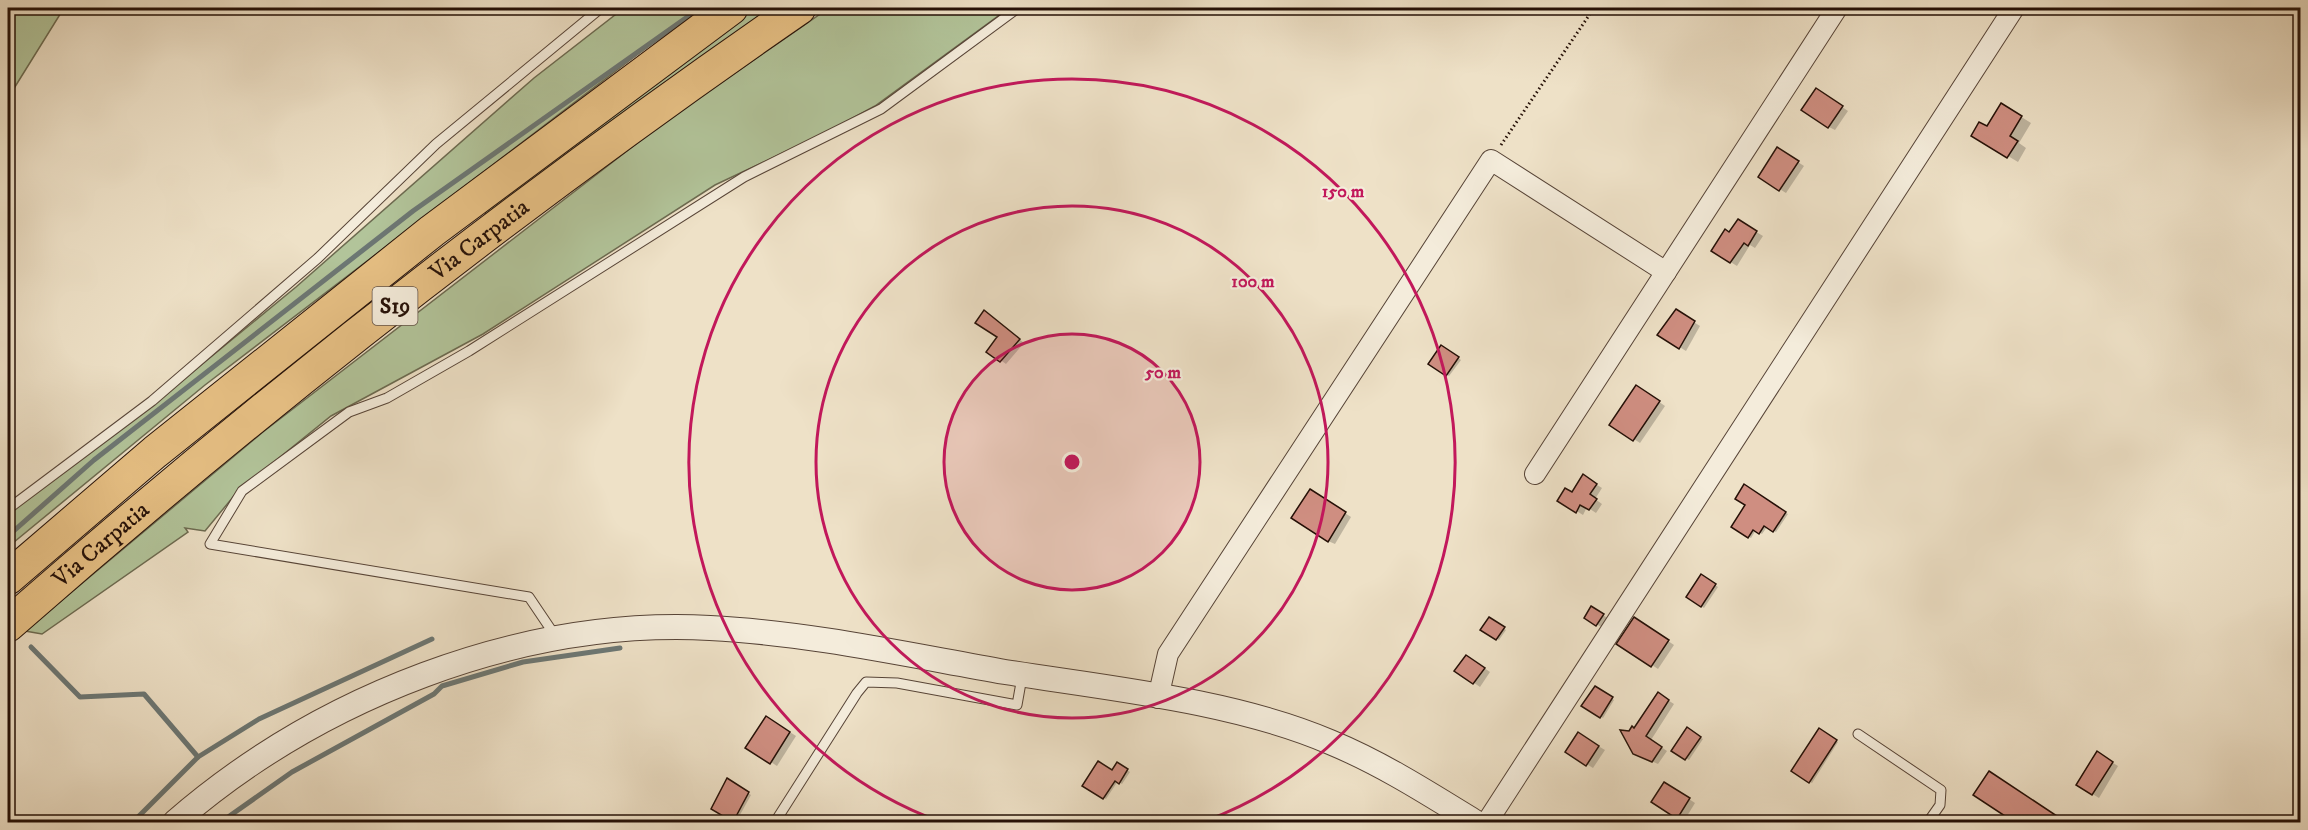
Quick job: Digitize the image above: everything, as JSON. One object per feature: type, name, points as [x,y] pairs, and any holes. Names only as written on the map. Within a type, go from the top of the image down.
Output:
[{"type":"highway","name":"Via Carpatia","points":[[8,578],[164,445],[432,231],[731,8]]},
{"type":"highway","name":"Via Carpatia","points":[[8,625],[221,444],[465,251],[799,8]]},
{"type":"street","points":[[1536,474],[1837,8]]},
{"type":"street","points":[[1487,822],[2014,8]]},
{"type":"street","points":[[1158,698],[1168,654],[1491,160],[1666,272]]},
{"type":"street","points":[[175,822],[244,768],[332,715],[432,671],[479,656],[557,639],[625,629],[708,627],[766,633],[1022,674],[1158,698],[1278,723],[1328,741],[1377,764],[1475,822]]},
{"type":"lane","points":[[8,509],[152,401],[318,258],[436,144],[601,8]]},
{"type":"lane","points":[[557,639],[542,621],[529,597],[210,544],[242,491],[349,412],[387,398],[469,351],[744,177],[881,109],[1018,8]]},
{"type":"lane","points":[[775,822],[866,682],[897,683],[1017,705],[1022,674]]},
{"type":"lane","points":[[1858,734],[1941,790],[1940,805],[1929,822]]},
{"type":"path","points":[[1491,160],[1594,8]]},
{"type":"green space","points":[[8,8],[64,8],[8,98]]},
{"type":"green space","points":[[624,8],[698,8],[205,385],[8,547],[8,513],[145,411],[296,287],[534,78]]},
{"type":"green space","points":[[754,8],[770,8],[488,217],[483,209]]},
{"type":"green space","points":[[829,8],[1009,8],[875,106],[829,131],[715,185],[483,334],[331,416],[238,491],[205,531],[185,528],[188,532],[42,634],[25,631],[263,432],[671,117]]},
{"type":"building","points":[[1816,88],[1843,106],[1828,128],[1801,110]]},
{"type":"building","points":[[2001,103],[2022,116],[2010,136],[2018,141],[2007,158],[1971,136],[1979,122],[1987,126]]},
{"type":"building","points":[[1777,147],[1799,161],[1779,191],[1758,177]]},
{"type":"building","points":[[1738,219],[1757,231],[1748,246],[1744,243],[1730,263],[1711,251],[1725,229],[1729,232]]},
{"type":"building","points":[[1676,309],[1695,321],[1679,349],[1657,335]]},
{"type":"building","points":[[984,310],[1020,339],[1000,362],[986,352],[997,337],[975,323]]},
{"type":"building","points":[[1441,345],[1459,357],[1446,376],[1428,364]]},
{"type":"building","points":[[1636,385],[1660,401],[1633,441],[1609,425]]},
{"type":"building","points":[[1583,474],[1597,484],[1590,494],[1597,499],[1589,510],[1580,505],[1576,513],[1557,501],[1565,488],[1572,492]]},
{"type":"building","points":[[1744,484],[1786,512],[1773,532],[1764,526],[1759,534],[1753,530],[1748,538],[1731,527],[1745,505],[1735,499]]},
{"type":"building","points":[[1310,489],[1346,512],[1328,542],[1291,518]]},
{"type":"building","points":[[1701,574],[1716,584],[1701,607],[1686,597]]},
{"type":"building","points":[[1591,606],[1604,614],[1596,626],[1584,618]]},
{"type":"building","points":[[1489,617],[1505,627],[1496,640],[1480,630]]},
{"type":"building","points":[[1634,617],[1669,640],[1651,667],[1616,644]]},
{"type":"building","points":[[1466,655],[1485,668],[1473,684],[1454,671]]},
{"type":"building","points":[[1595,686],[1613,697],[1600,718],[1581,706]]},
{"type":"building","points":[[1658,692],[1669,700],[1646,736],[1662,747],[1652,762],[1633,754],[1620,730],[1629,731],[1632,726],[1634,728]]},
{"type":"building","points":[[766,716],[790,732],[770,764],[745,748]]},
{"type":"building","points":[[1687,727],[1701,737],[1685,760],[1671,751]]},
{"type":"building","points":[[1819,728],[1837,740],[1809,783],[1791,771]]},
{"type":"building","points":[[1578,732],[1599,746],[1586,766],[1565,752]]},
{"type":"building","points":[[2097,751],[2113,762],[2092,795],[2076,785]]},
{"type":"building","points":[[1098,761],[1112,770],[1117,762],[1128,769],[1119,784],[1115,781],[1103,799],[1082,786]]},
{"type":"building","points":[[1989,771],[2066,822],[2014,822],[1973,795]]},
{"type":"building","points":[[727,778],[749,792],[733,822],[711,809]]},
{"type":"building","points":[[1664,782],[1690,798],[1677,819],[1651,802]]},
{"type":"waterway","points":[[8,536],[94,460],[413,211],[700,8]]},
{"type":"waterway","points":[[133,822],[198,757],[259,719],[432,639]]},
{"type":"waterway","points":[[31,647],[80,697],[144,694],[198,757]]},
{"type":"waterway","points":[[221,822],[292,772],[434,694],[442,686],[523,662],[620,648]]}]
